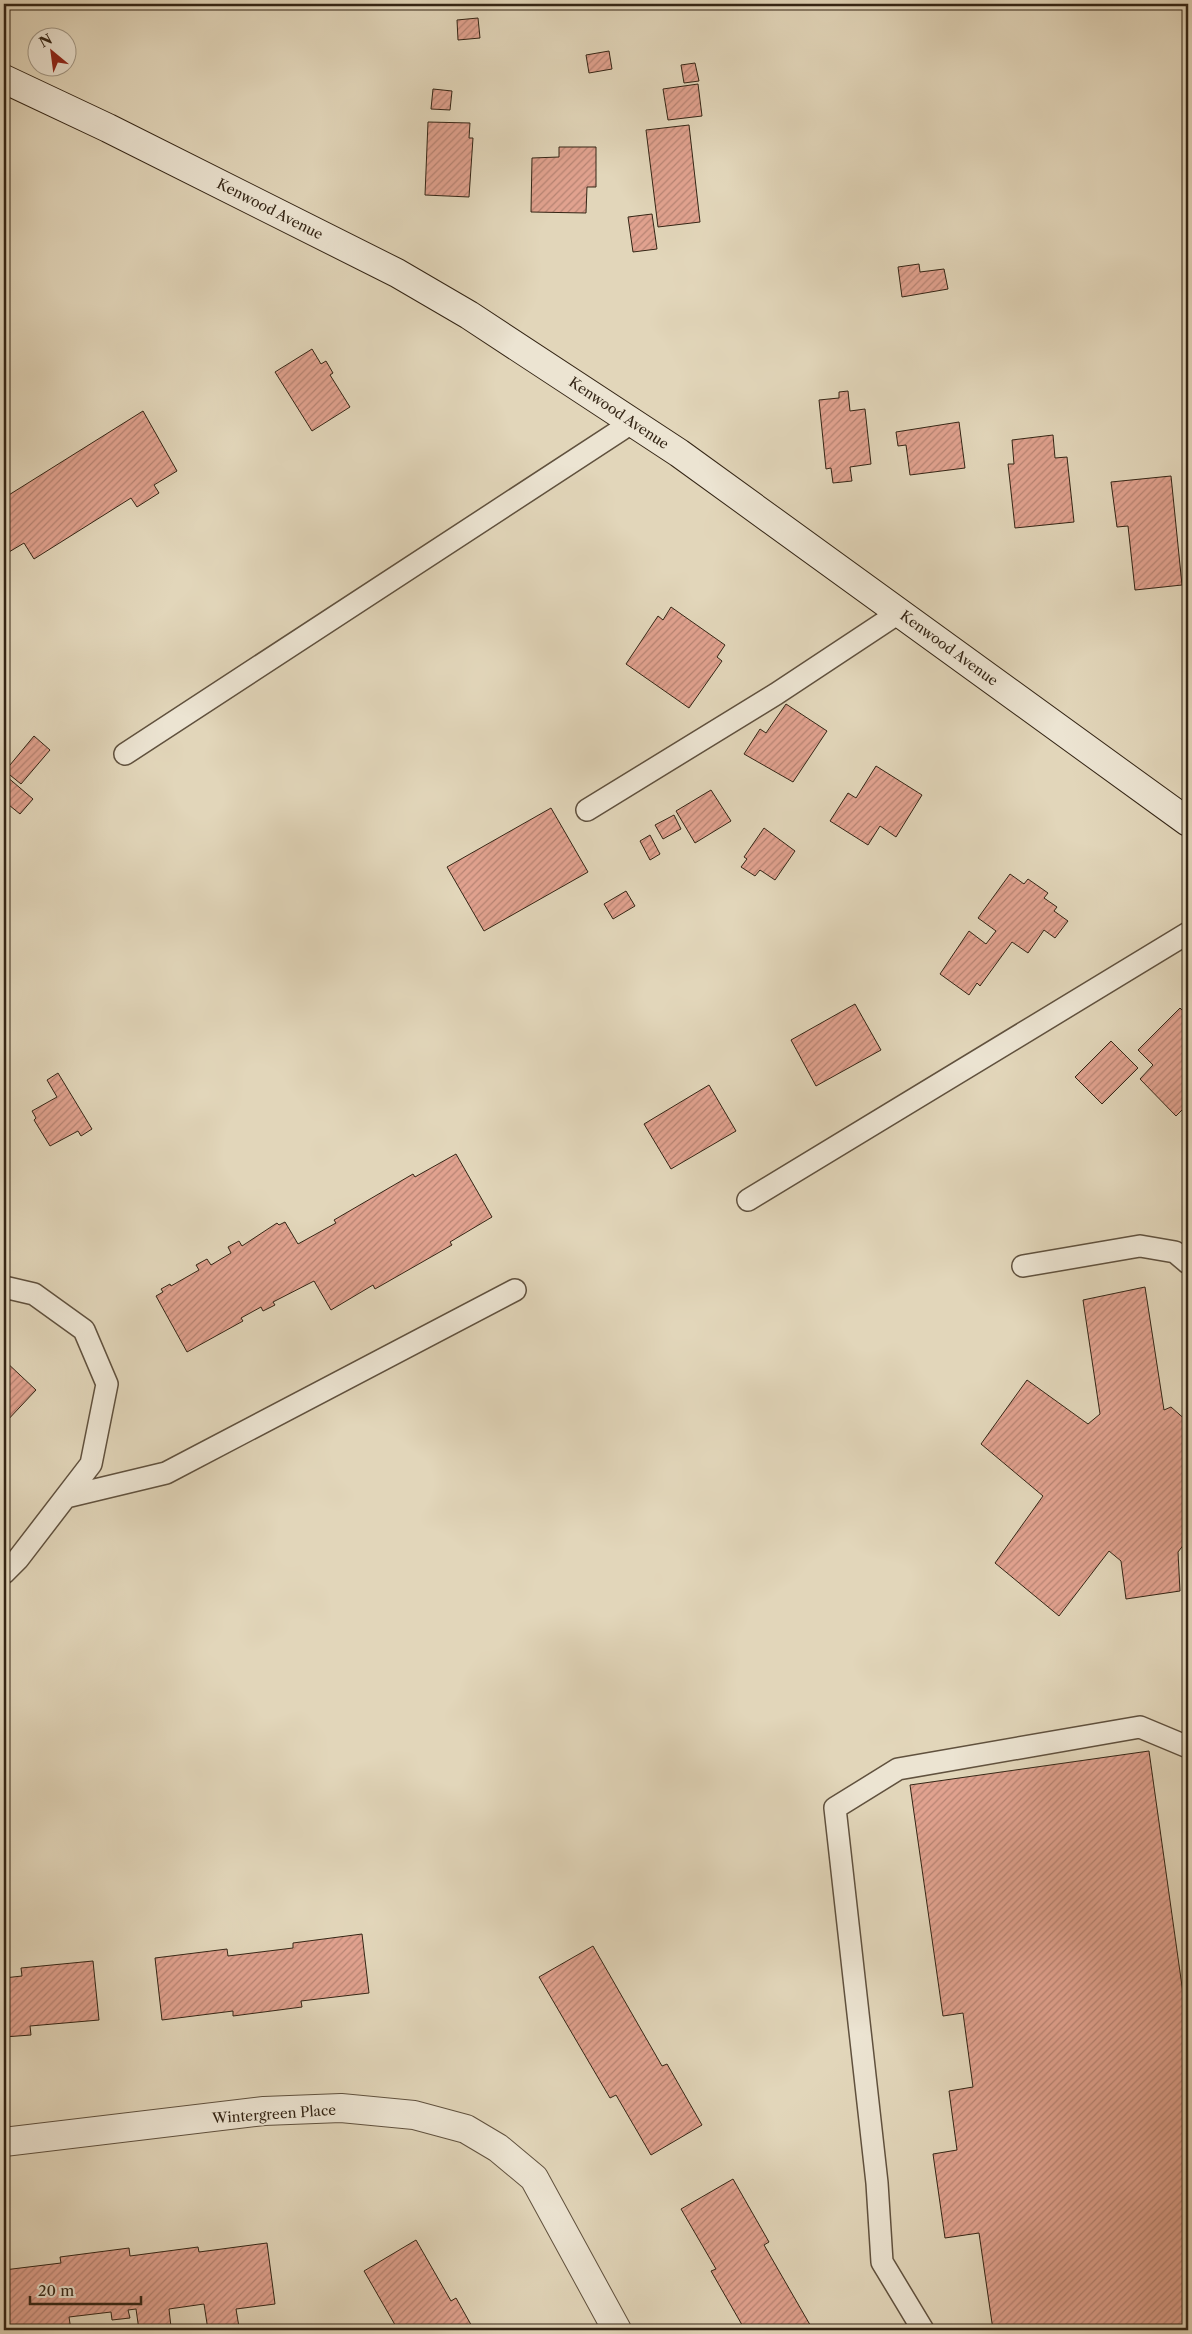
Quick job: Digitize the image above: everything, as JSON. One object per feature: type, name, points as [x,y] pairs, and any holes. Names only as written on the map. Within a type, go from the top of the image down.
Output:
[{"type":"main road","name":"Kenwood Avenue","points":[[4,79],[108,128],[397,273],[485,326],[633,422],[724,484],[1188,822]]},
{"type":"main road","name":"Wintergreen Place","points":[[4,2142],[264,2112],[341,2108],[414,2115],[466,2129],[498,2148],[534,2178],[617,2330]]},
{"type":"lane","points":[[125,754],[633,422]]},
{"type":"lane","points":[[587,810],[776,694],[900,612]]},
{"type":"lane","points":[[748,1200],[1188,932]]},
{"type":"lane","points":[[1023,1266],[1140,1246],[1176,1252],[1188,1263]]},
{"type":"lane","points":[[4,1287],[34,1294],[84,1330],[107,1384],[91,1464],[18,1559],[4,1572]]},
{"type":"lane","points":[[66,1497],[166,1473],[515,1290]]},
{"type":"lane","points":[[923,2330],[882,2262],[876,2173],[835,1808],[898,1769],[1140,1727],[1188,1747]]},
{"type":"building","points":[[478,18],[480,38],[458,40],[457,20]]},
{"type":"building","points":[[609,51],[612,69],[589,73],[586,55]]},
{"type":"building","points":[[695,63],[699,81],[684,83],[681,65]]},
{"type":"building","points":[[698,84],[702,116],[668,120],[663,89]]},
{"type":"building","points":[[433,89],[452,91],[450,110],[431,109]]},
{"type":"building","points":[[428,122],[470,123],[469,138],[473,138],[469,197],[425,195]]},
{"type":"building","points":[[689,125],[700,222],[658,227],[646,130]]},
{"type":"building","points":[[559,147],[596,147],[596,187],[587,187],[586,213],[531,212],[532,158],[559,157]]},
{"type":"building","points":[[652,214],[657,249],[633,252],[628,217]]},
{"type":"building","points":[[919,264],[920,272],[944,269],[948,289],[902,297],[898,267]]},
{"type":"building","points":[[312,349],[321,364],[326,361],[333,373],[330,375],[350,407],[312,431],[275,372]]},
{"type":"building","points":[[848,391],[850,411],[865,409],[871,464],[850,467],[852,481],[833,483],[831,468],[826,469],[819,400],[839,398],[839,392]]},
{"type":"building","points":[[143,411],[177,471],[154,485],[159,493],[137,507],[131,498],[34,559],[24,543],[4,555],[4,498]]},
{"type":"building","points":[[959,422],[965,468],[910,475],[906,445],[898,446],[896,432]]},
{"type":"building","points":[[1053,435],[1055,458],[1067,457],[1074,522],[1015,528],[1008,464],[1014,464],[1012,440]]},
{"type":"building","points":[[1171,476],[1182,585],[1135,590],[1128,526],[1117,527],[1111,482]]},
{"type":"building","points":[[671,607],[725,645],[717,657],[722,661],[689,708],[626,664],[658,616],[663,620]]},
{"type":"building","points":[[786,704],[827,731],[793,782],[744,754],[760,729],[766,733]]},
{"type":"building","points":[[34,736],[50,750],[21,784],[5,771]]},
{"type":"building","points":[[876,766],[922,795],[896,837],[880,826],[868,845],[830,821],[848,793],[856,798]]},
{"type":"building","points":[[6,776],[33,799],[20,814],[4,801],[4,779]]},
{"type":"building","points":[[711,790],[731,821],[695,843],[676,811]]},
{"type":"building","points":[[551,808],[588,872],[484,931],[447,867]]},
{"type":"building","points":[[674,815],[681,829],[663,839],[655,825]]},
{"type":"building","points":[[764,828],[795,851],[775,880],[760,870],[755,876],[741,867],[747,859],[744,857]]},
{"type":"building","points":[[650,835],[660,854],[650,860],[640,841]]},
{"type":"building","points":[[1010,874],[1024,884],[1028,879],[1048,893],[1044,898],[1057,907],[1054,911],[1068,921],[1055,938],[1044,930],[1028,953],[1012,942],[980,986],[977,983],[969,995],[940,974],[969,931],[986,944],[996,931],[978,918]]},
{"type":"building","points":[[626,891],[635,906],[613,919],[604,904]]},
{"type":"building","points":[[855,1004],[881,1050],[816,1086],[791,1040]]},
{"type":"building","points":[[1180,1008],[1188,1016],[1188,1104],[1176,1116],[1140,1079],[1153,1065],[1138,1050]]},
{"type":"building","points":[[1111,1041],[1138,1068],[1102,1104],[1075,1077]]},
{"type":"building","points":[[58,1073],[92,1129],[81,1136],[78,1131],[50,1146],[34,1120],[36,1118],[32,1111],[57,1097],[47,1080]]},
{"type":"building","points":[[709,1085],[736,1131],[671,1169],[644,1124]]},
{"type":"building","points":[[456,1154],[492,1217],[450,1242],[452,1245],[375,1289],[373,1285],[331,1310],[314,1281],[273,1302],[275,1305],[263,1311],[261,1307],[241,1318],[243,1321],[187,1352],[156,1296],[163,1292],[161,1289],[170,1284],[171,1286],[199,1270],[196,1265],[207,1259],[211,1265],[231,1253],[228,1247],[239,1241],[242,1246],[277,1223],[279,1225],[285,1222],[298,1244],[336,1223],[334,1220],[413,1174],[415,1177]]},
{"type":"building","points":[[1145,1287],[1164,1410],[1171,1407],[1188,1422],[1188,1539],[1178,1552],[1180,1591],[1126,1599],[1121,1561],[1109,1551],[1059,1616],[995,1563],[1043,1496],[981,1444],[1027,1380],[1088,1424],[1100,1414],[1083,1300]]},
{"type":"building","points":[[4,1360],[36,1390],[4,1424]]},
{"type":"building","points":[[1149,1751],[1188,2029],[1188,2330],[993,2330],[979,2233],[945,2238],[933,2154],[957,2150],[949,2091],[973,2087],[963,2013],[943,2016],[910,1785]]},
{"type":"building","points":[[362,1934],[369,1993],[301,2001],[302,2007],[233,2016],[233,2011],[162,2020],[155,1958],[227,1949],[228,1956],[293,1948],[293,1943]]},
{"type":"building","points":[[593,1946],[662,2066],[667,2064],[702,2125],[651,2155],[616,2095],[610,2098],[539,1977]]},
{"type":"building","points":[[93,1961],[99,2020],[30,2026],[31,2035],[4,2037],[4,1978],[22,1976],[21,1968]]},
{"type":"building","points":[[733,2179],[769,2242],[764,2245],[813,2330],[745,2330],[711,2271],[716,2269],[681,2209]]},
{"type":"building","points":[[416,2240],[451,2301],[456,2298],[474,2330],[398,2330],[364,2271]]},
{"type":"building","points":[[267,2243],[275,2304],[236,2309],[239,2327],[208,2330],[204,2304],[169,2309],[171,2327],[139,2330],[136,2309],[128,2310],[130,2318],[112,2320],[111,2312],[69,2317],[71,2330],[38,2330],[38,2326],[4,2330],[4,2270],[61,2263],[60,2257],[129,2248],[130,2256],[198,2247],[199,2252]]}]
